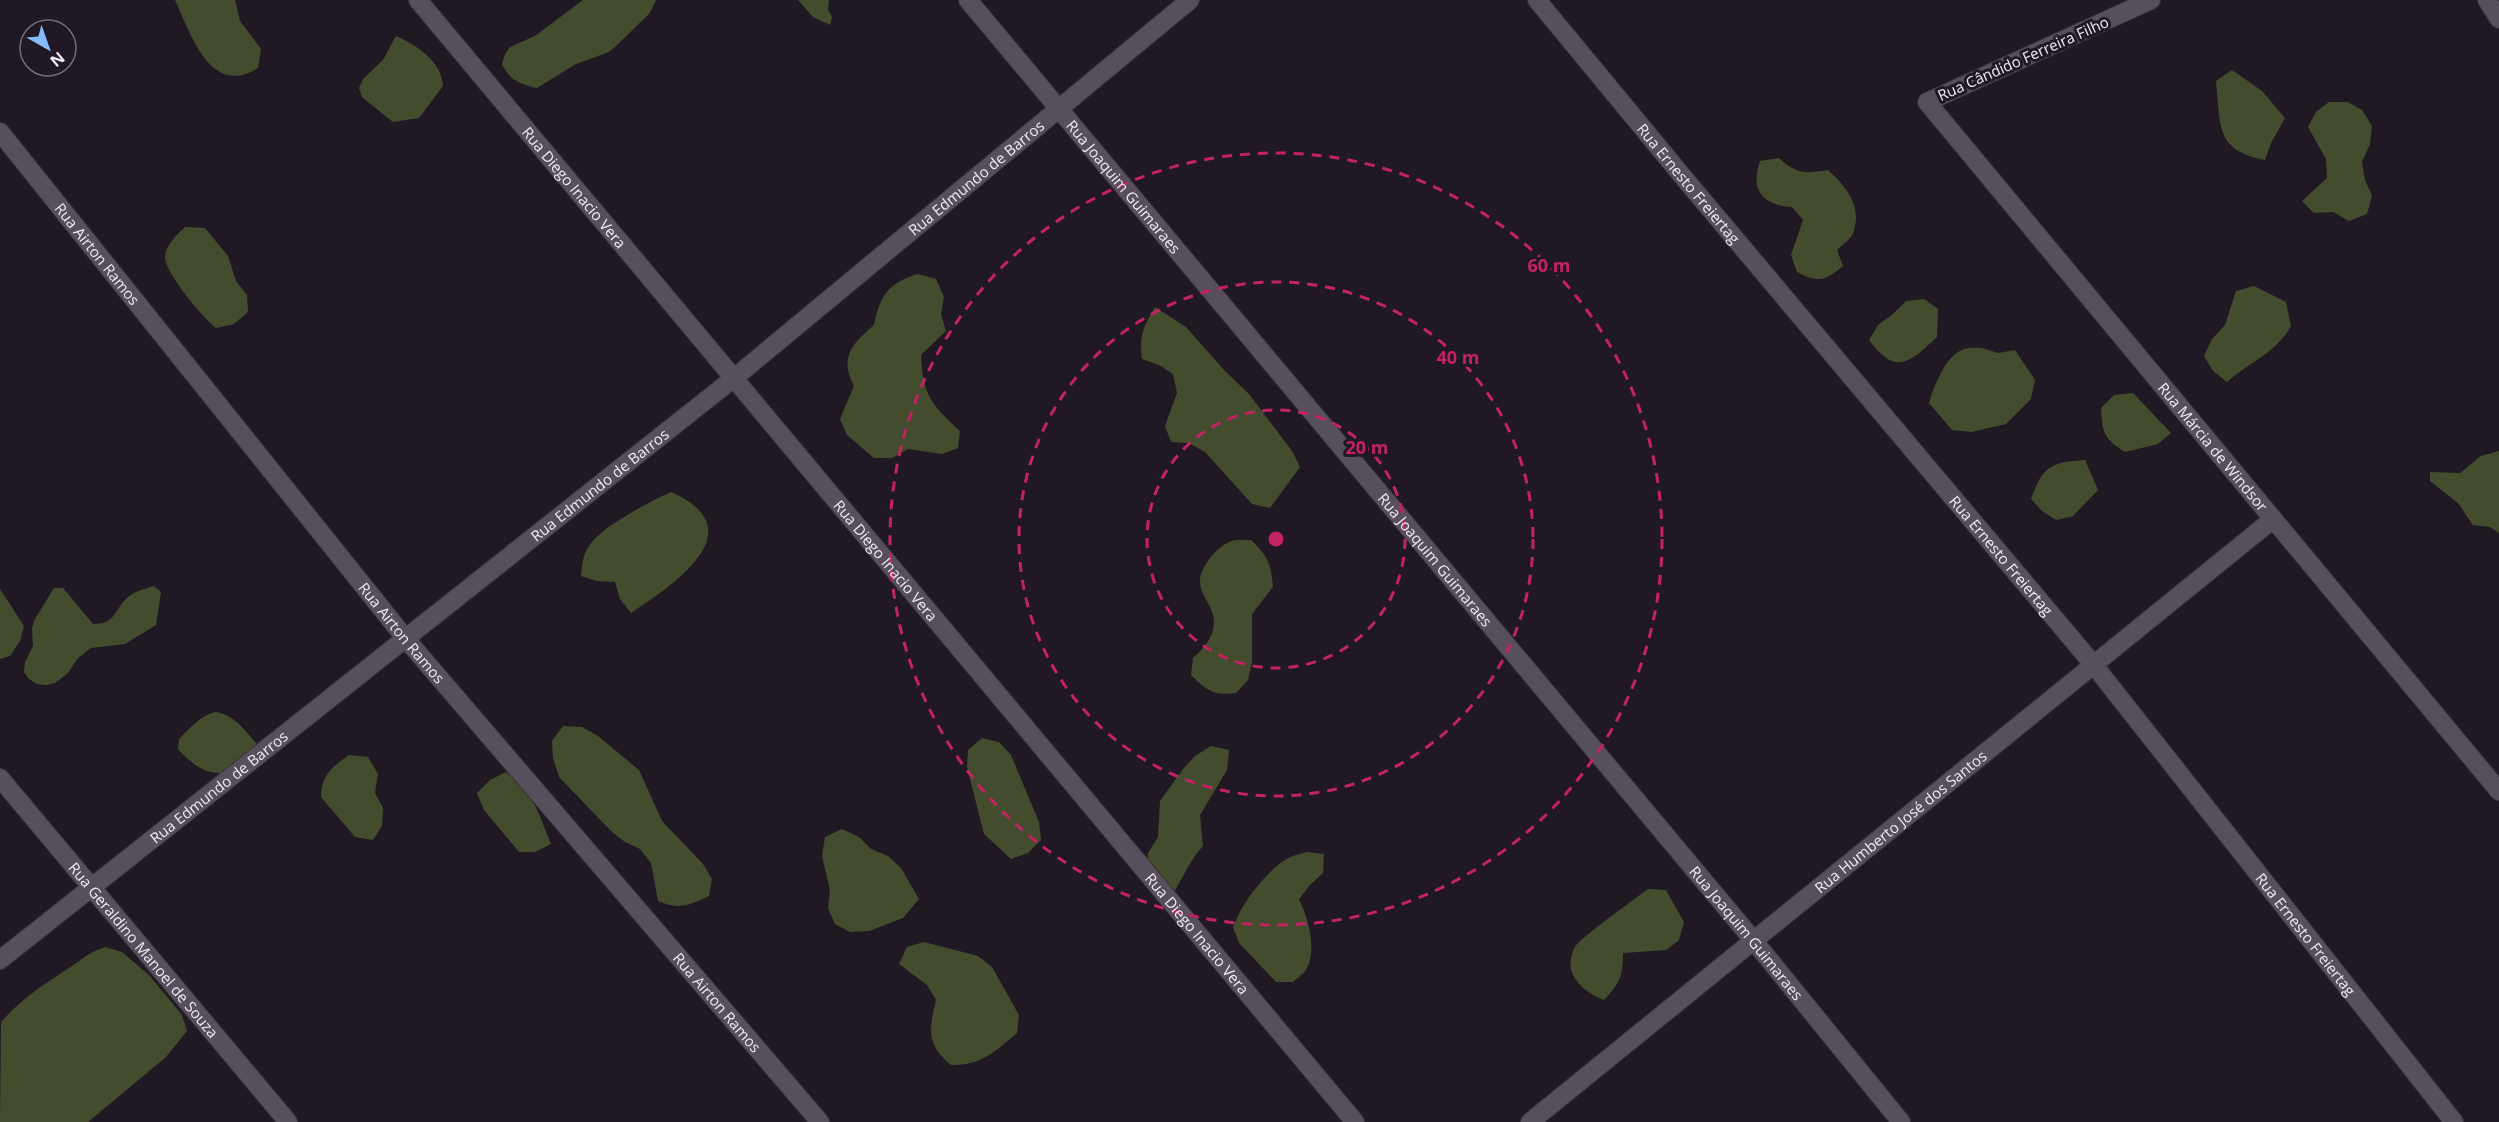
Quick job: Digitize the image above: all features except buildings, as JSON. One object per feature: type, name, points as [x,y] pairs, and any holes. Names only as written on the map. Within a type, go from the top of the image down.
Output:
[{"type":"street","name":"Rua Diego Inacio Vera","points":[[418,0],[1355,1122]]},
{"type":"street","name":"Rua Joaquim Guimaraes","points":[[968,0],[1754,941],[1902,1122]]},
{"type":"street","name":"Rua Edmundo de Barros","points":[[0,960],[735,378],[1057,108],[1190,0]]},
{"type":"street","name":"Rua Ernesto Freiertag","points":[[1537,0],[2093,664],[2454,1122]]},
{"type":"street","name":"Rua Cândido Ferreira Filho","points":[[1927,102],[2151,0]]},
{"type":"street","points":[[2487,0],[2499,19]]},
{"type":"street","name":"Rua Márcia de Windsor","points":[[1927,102],[2499,791]]},
{"type":"street","name":"Rua Airton Ramos","points":[[0,132],[406,639],[820,1122]]},
{"type":"street","name":"Rua Humberto José dos Santos","points":[[1530,1122],[2272,520]]},
{"type":"street","name":"Rua Geraldino Manoel de Souza","points":[[0,778],[288,1122]]},
{"type":"green space","points":[[175,0],[235,0],[240,21],[261,49],[258,68],[241,75],[227,75],[215,69],[204,58]]},
{"type":"green space","points":[[583,0],[656,0],[650,13],[609,52],[576,64],[537,88],[512,78],[502,64],[510,47],[535,36]]},
{"type":"green space","points":[[798,0],[829,0],[828,10],[832,17],[830,25],[813,17]]},
{"type":"green space","points":[[396,36],[427,55],[438,69],[443,86],[419,118],[393,122],[362,97],[359,88],[363,79],[383,60]]},
{"type":"green space","points":[[2232,70],[2262,91],[2285,118],[2271,143],[2265,160],[2248,156],[2237,150],[2228,142],[2223,133],[2216,81]]},
{"type":"green space","points":[[2329,102],[2348,102],[2362,110],[2372,126],[2370,144],[2362,162],[2365,180],[2372,196],[2367,214],[2349,221],[2333,212],[2314,213],[2302,201],[2327,178],[2326,159],[2308,127],[2316,112]]},
{"type":"green space","points":[[1779,158],[1802,172],[1828,170],[1841,183],[1854,206],[1856,223],[1853,233],[1837,250],[1843,266],[1821,279],[1811,278],[1797,272],[1791,255],[1803,220],[1792,207],[1782,206],[1766,199],[1758,188],[1757,171],[1760,161]]},
{"type":"green space","points":[[185,227],[205,228],[228,256],[236,281],[247,295],[248,312],[234,324],[216,328],[186,295],[167,265],[165,258],[167,249]]},
{"type":"green space","points":[[918,274],[936,279],[944,297],[941,314],[946,331],[921,355],[922,369],[930,398],[960,431],[958,448],[942,454],[908,449],[892,458],[874,458],[847,435],[840,419],[854,386],[848,359],[859,338],[874,325],[879,306],[887,292],[892,286]]},
{"type":"green space","points":[[2254,286],[2286,302],[2291,326],[2270,350],[2227,382],[2213,371],[2204,356],[2212,339],[2225,325],[2236,291]]},
{"type":"green space","points":[[1924,299],[1938,309],[1937,337],[1911,359],[1895,362],[1887,359],[1869,340],[1878,325],[1906,301]]},
{"type":"green space","points":[[1155,307],[1186,327],[1249,394],[1292,451],[1300,467],[1270,508],[1252,504],[1205,452],[1189,443],[1171,442],[1165,426],[1177,393],[1173,374],[1159,365],[1142,359],[1143,332]]},
{"type":"green space","points":[[1967,348],[1982,348],[1998,353],[2015,350],[2035,380],[2031,399],[2006,424],[1971,432],[1952,430],[1929,403],[1934,389],[1950,359]]},
{"type":"green space","points":[[2133,393],[2171,433],[2158,444],[2125,452],[2108,439],[2103,429],[2101,408],[2114,395]]},
{"type":"green space","points":[[2499,451],[2499,533],[2490,527],[2473,525],[2458,503],[2430,481],[2430,472],[2460,473],[2481,456]]},
{"type":"green space","points":[[2085,460],[2098,490],[2073,516],[2056,520],[2042,511],[2031,499],[2044,473],[2049,468],[2064,462]]},
{"type":"green space","points":[[671,492],[696,507],[707,523],[707,540],[699,556],[685,572],[667,588],[631,613],[620,599],[615,582],[597,581],[581,576],[585,554],[592,542],[608,528],[640,507]]},
{"type":"green space","points":[[1234,540],[1251,540],[1268,561],[1273,587],[1252,614],[1252,662],[1248,680],[1236,693],[1216,693],[1206,689],[1191,675],[1193,658],[1211,636],[1214,623],[1211,609],[1201,587],[1201,574],[1207,562],[1221,547]]},
{"type":"green space","points":[[154,586],[161,592],[156,625],[125,644],[91,648],[78,658],[68,673],[55,683],[37,684],[24,672],[25,662],[33,646],[32,628],[35,619],[54,588],[63,588],[93,624],[106,622],[114,616],[130,596]]},
{"type":"green space","points":[[0,589],[24,626],[20,641],[10,656],[0,659]]},
{"type":"green space","points":[[216,712],[229,716],[257,744],[238,766],[221,773],[205,770],[178,749],[179,739],[187,731],[200,719]]},
{"type":"green space","points":[[563,726],[582,727],[598,736],[639,770],[662,821],[703,864],[712,879],[709,896],[684,906],[658,901],[651,863],[640,849],[625,842],[611,831],[559,777],[553,758],[552,741]]},
{"type":"green space","points":[[982,738],[999,742],[1011,755],[1039,822],[1041,840],[1028,853],[1011,859],[984,834],[967,767],[968,750]]},
{"type":"green space","points":[[1211,746],[1229,750],[1227,770],[1200,815],[1203,846],[1174,892],[1146,871],[1148,853],[1158,837],[1160,801],[1195,756]]},
{"type":"green space","points":[[349,755],[368,757],[378,774],[375,793],[383,808],[382,826],[373,840],[355,837],[321,797],[323,783],[329,772]]},
{"type":"green space","points":[[506,772],[529,796],[551,844],[535,852],[519,852],[484,810],[477,793],[490,780]]},
{"type":"green space","points":[[842,829],[859,837],[871,849],[888,856],[901,868],[919,899],[903,918],[869,931],[850,932],[835,924],[828,908],[830,890],[822,856],[825,837]]},
{"type":"green space","points":[[1307,852],[1324,854],[1323,873],[1299,899],[1310,933],[1310,960],[1306,970],[1293,982],[1276,982],[1239,943],[1233,927],[1249,898],[1263,879],[1288,858]]},
{"type":"green space","points":[[1648,889],[1666,890],[1684,922],[1679,940],[1666,950],[1623,953],[1622,968],[1617,984],[1604,1000],[1588,992],[1576,980],[1572,973],[1571,956],[1579,942]]},
{"type":"green space","points":[[924,942],[978,956],[992,967],[1019,1015],[1017,1033],[980,1060],[951,1065],[933,1043],[931,1028],[936,1000],[927,985],[899,964],[907,947]]},
{"type":"green space","points":[[105,947],[122,952],[149,975],[182,1015],[187,1031],[166,1057],[88,1122],[0,1122],[1,1022],[26,998],[44,985],[88,955]]}]
